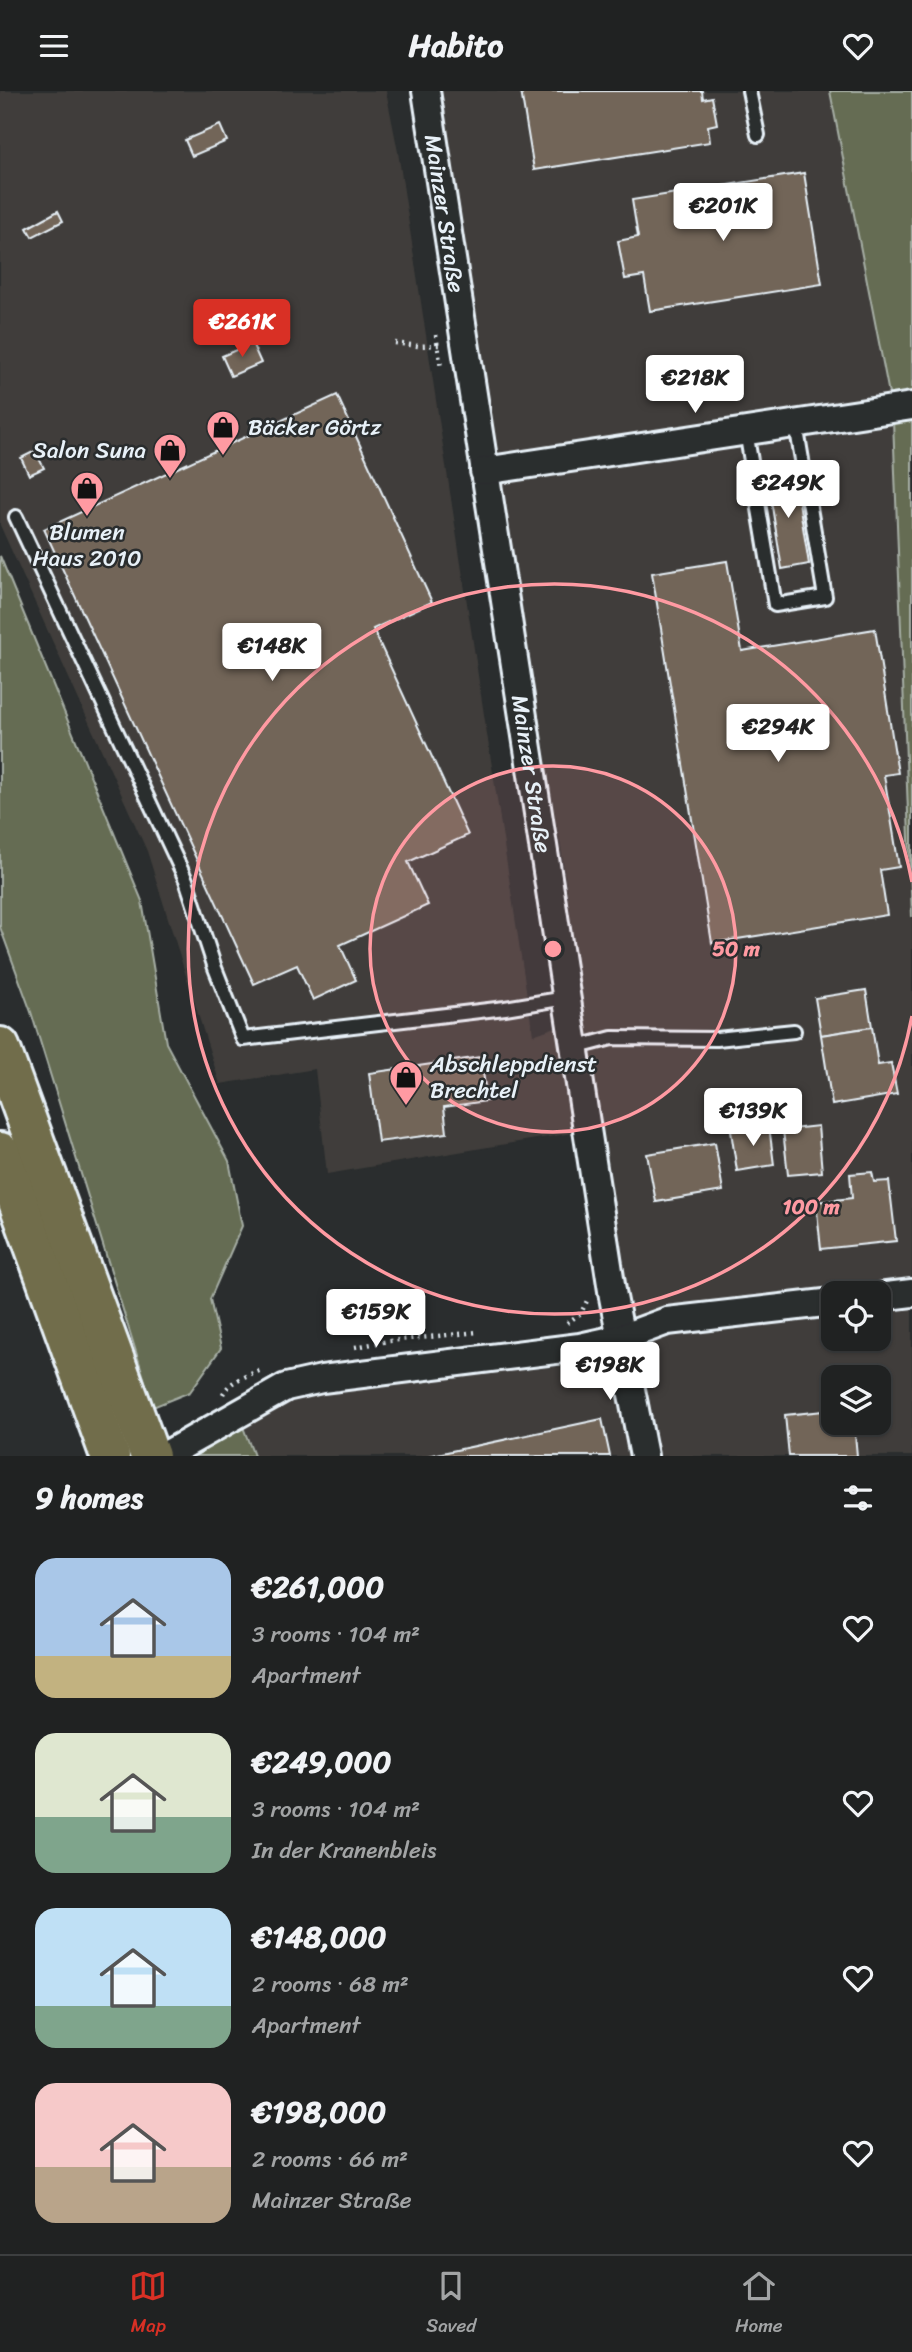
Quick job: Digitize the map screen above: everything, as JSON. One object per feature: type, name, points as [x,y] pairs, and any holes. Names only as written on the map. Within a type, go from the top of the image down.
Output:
[{"type":"highway","points":[[0,1047],[114,1430]]},
{"type":"highway","points":[[0,1151],[114,1430],[150,1456]]},
{"type":"street","name":"Mainzer Straße","points":[[426,91],[566,998],[621,1338],[644,1456]]},
{"type":"street","points":[[484,471],[912,406]]},
{"type":"street","points":[[891,1295],[912,1293]]},
{"type":"street","points":[[164,1456],[286,1387],[322,1379],[580,1347],[621,1338],[667,1321],[821,1303]]},
{"type":"lane","points":[[749,91],[758,135]]},
{"type":"lane","points":[[746,431],[775,605],[825,597],[796,424]]},
{"type":"lane","points":[[16,517],[186,880],[215,968],[243,1039],[505,1008],[566,998]]},
{"type":"lane","points":[[574,1048],[612,1038],[717,1038],[794,1031]]},
{"type":"path","points":[[435,332],[442,372]]},
{"type":"path","points":[[395,343],[418,346],[464,342]]},
{"type":"path","points":[[555,1324],[568,1322],[580,1313],[589,1296]]},
{"type":"path","points":[[349,1348],[486,1331]]},
{"type":"path","points":[[218,1425],[217,1407],[225,1389],[242,1377],[263,1369]]},
{"type":"shaded area","points":[[0,91],[386,91],[398,152],[533,1035],[584,1017],[561,848],[497,511],[429,91],[830,91],[893,411],[912,917],[912,1456],[254,1456],[243,1427],[295,1394],[638,1358],[602,1128],[327,1174],[315,1069],[220,1084],[147,851],[0,525]]},
{"type":"green space","points":[[830,91],[912,91],[912,395],[890,399]]},
{"type":"green space","points":[[912,418],[912,917],[893,420]]},
{"type":"green space","points":[[0,556],[142,901],[166,1043],[229,1161],[242,1226],[210,1299],[221,1348],[190,1392],[153,1407],[31,1012],[0,927]]},
{"type":"green space","points":[[243,1427],[254,1456],[189,1456]]},
{"type":"building","points":[[521,91],[702,91],[703,99],[712,97],[717,124],[708,126],[710,142],[534,170]]},
{"type":"building","points":[[220,125],[227,141],[192,156],[185,140]]},
{"type":"building","points":[[804,173],[822,284],[650,311],[644,276],[625,279],[618,241],[638,237],[632,200]]},
{"type":"building","points":[[58,211],[63,221],[32,237],[27,228]]},
{"type":"building","points":[[252,343],[261,363],[231,376],[222,356]]},
{"type":"building","points":[[337,395],[432,602],[373,629],[468,835],[408,862],[428,905],[340,945],[356,980],[313,1000],[297,965],[254,984],[44,529]]},
{"type":"building","points":[[35,451],[44,468],[29,475],[21,458]]},
{"type":"building","points":[[794,471],[809,564],[782,569],[767,475]]},
{"type":"building","points":[[727,561],[742,651],[875,629],[898,773],[884,775],[899,867],[880,870],[887,915],[712,943],[652,573]]},
{"type":"building","points":[[866,990],[872,1027],[821,1035],[815,998]]},
{"type":"building","points":[[872,1027],[878,1065],[891,1063],[897,1094],[832,1105],[821,1035]]},
{"type":"building","points":[[481,1057],[487,1101],[444,1107],[447,1133],[378,1142],[369,1073]]},
{"type":"building","points":[[769,1126],[774,1165],[737,1171],[731,1131]]},
{"type":"building","points":[[818,1126],[822,1172],[788,1175],[783,1130]]},
{"type":"building","points":[[715,1143],[723,1191],[656,1202],[647,1154]]},
{"type":"building","points":[[872,1172],[874,1182],[889,1181],[896,1241],[821,1249],[816,1202],[852,1198],[850,1174]]},
{"type":"building","points":[[821,1411],[821,1435],[855,1435],[857,1456],[789,1456],[785,1415]]},
{"type":"building","points":[[602,1419],[610,1456],[428,1456]]},
{"type":"place","name":"Bäcker Görtz","points":[[223,457]]},
{"type":"place","name":"Salon Suna","points":[[170,480]]},
{"type":"place","name":"Blumen Haus 2010","points":[[87,518]]},
{"type":"place","name":"Abschleppdienst Brechtel","points":[[406,1107]]}]
